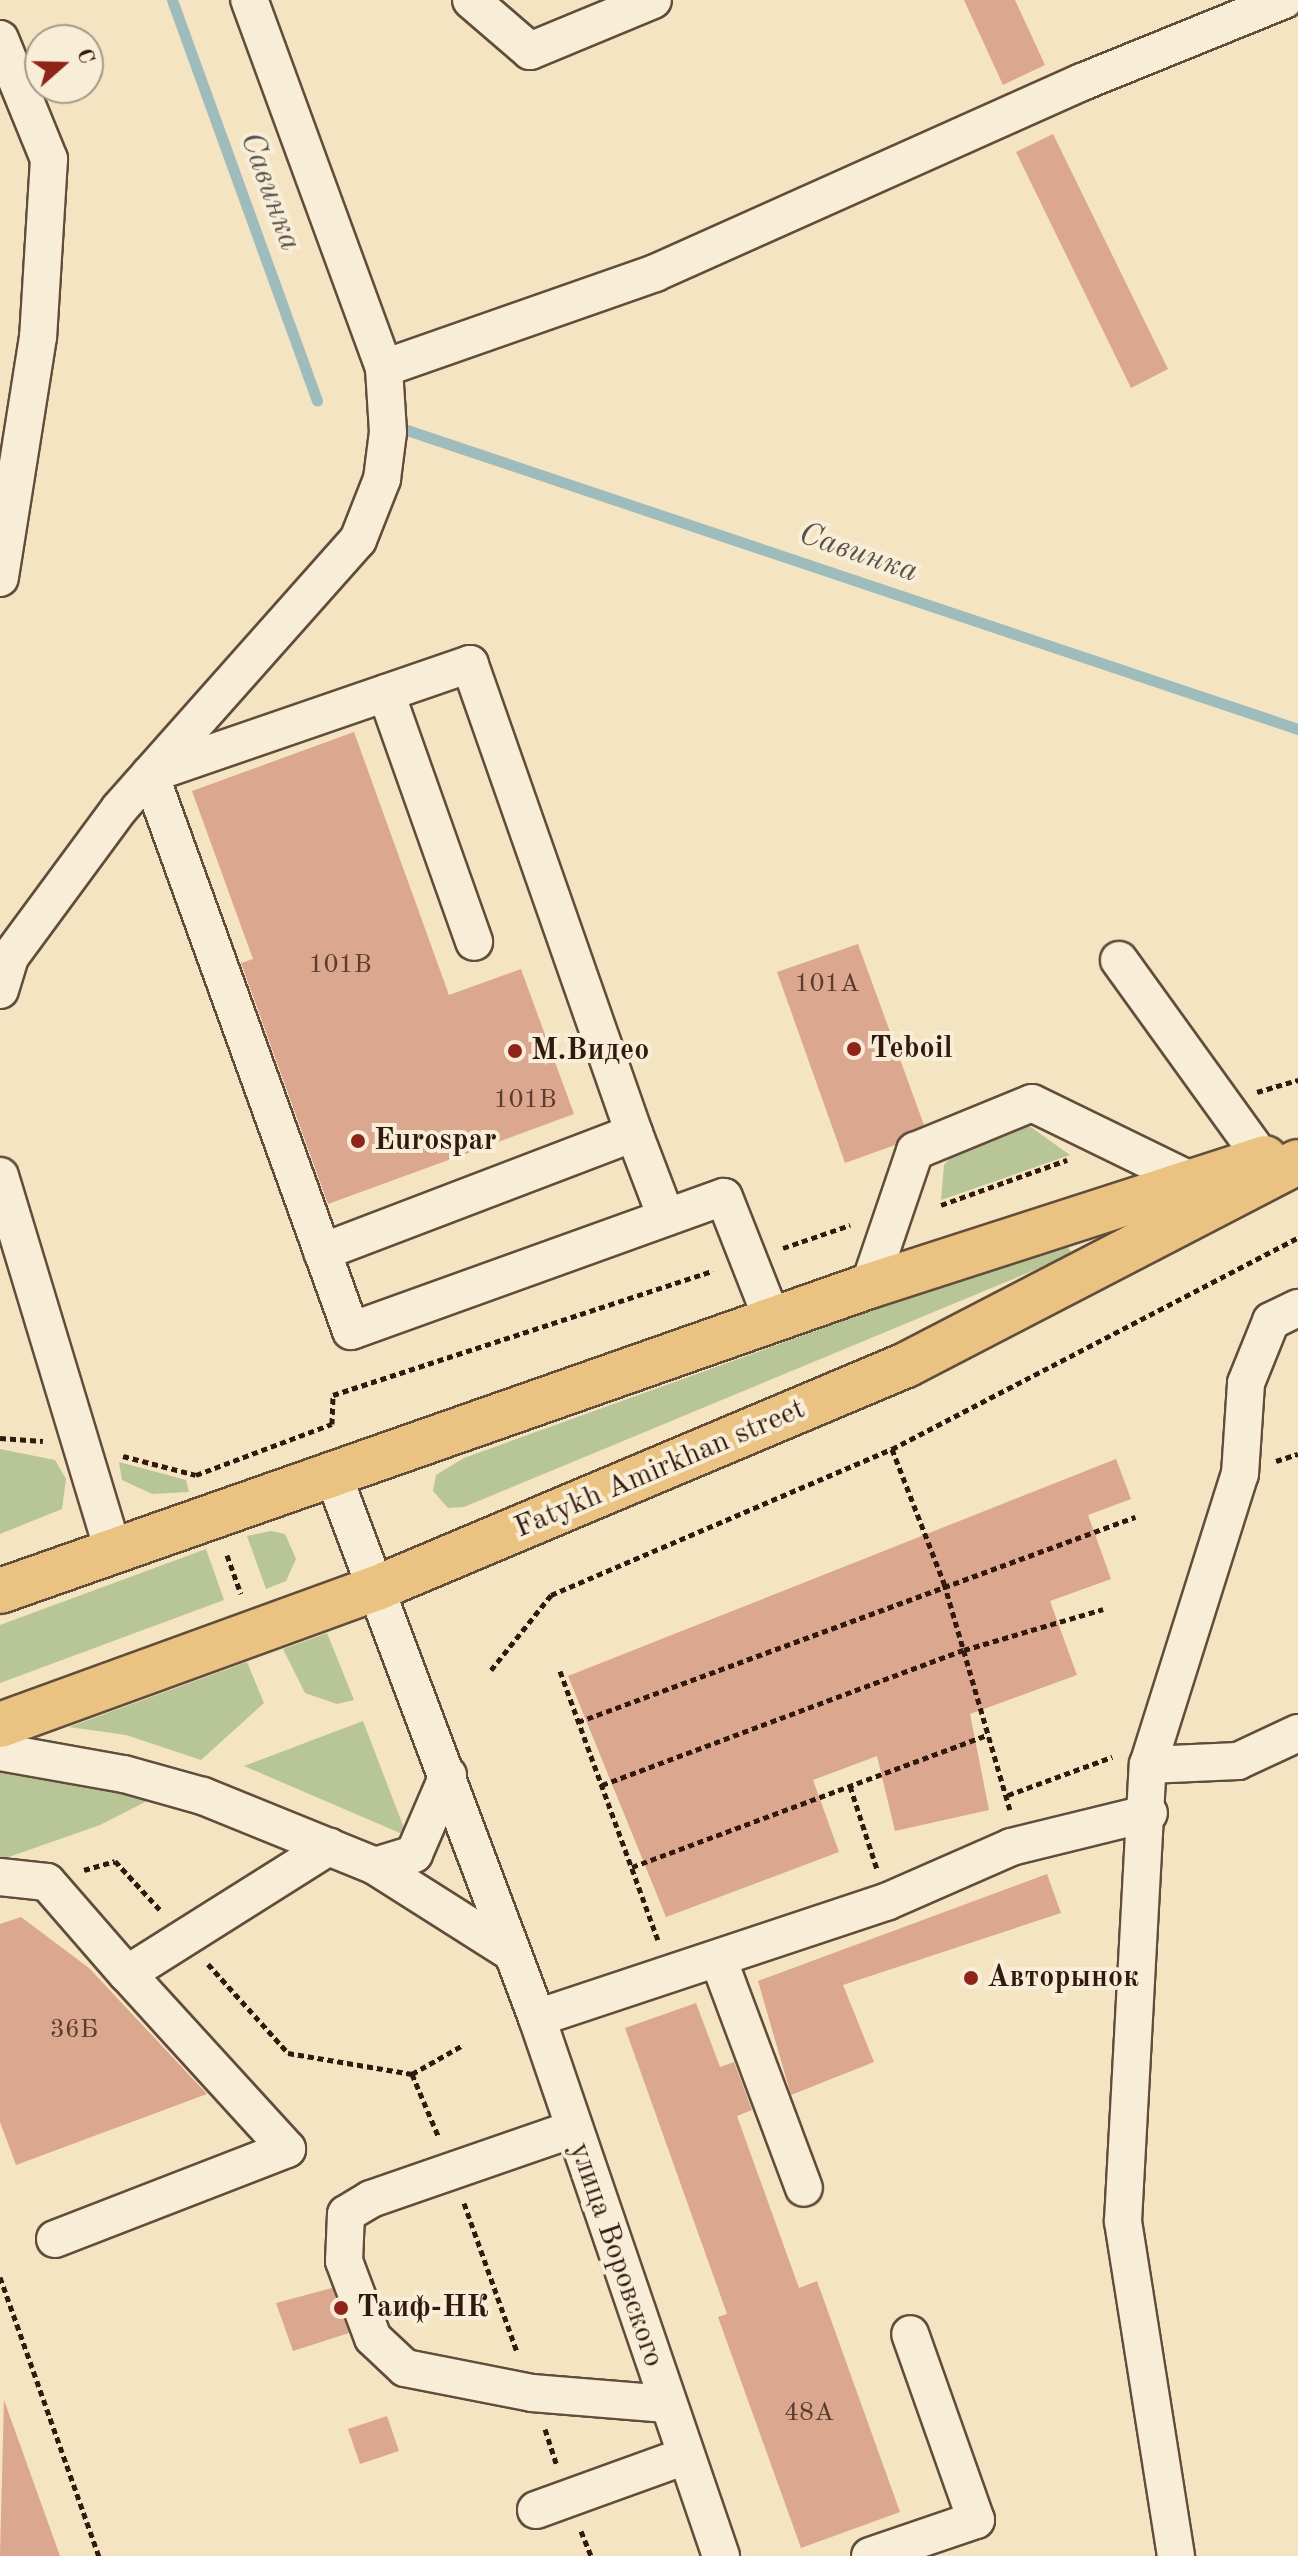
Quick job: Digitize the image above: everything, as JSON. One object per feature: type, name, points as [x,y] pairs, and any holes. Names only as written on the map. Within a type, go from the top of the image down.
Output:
[{"type":"main road","points":[[0,1591],[869,1286],[1188,1179],[1286,1156]]},
{"type":"main road","name":"Fatykh Amirkhan street","points":[[0,1725],[377,1588],[906,1365],[1286,1156]]},
{"type":"street","points":[[3,964],[150,774],[358,540],[382,479],[388,432],[384,368],[249,0]]},
{"type":"street","points":[[471,0],[530,51],[653,0]]},
{"type":"street","points":[[384,368],[655,273],[1082,82],[1284,0]]},
{"type":"street","points":[[0,39],[49,159],[38,337],[0,578]]},
{"type":"street","points":[[150,774],[470,664],[666,1217]]},
{"type":"street","points":[[386,693],[474,942]]},
{"type":"street","points":[[150,774],[351,1331],[724,1197],[772,1319]]},
{"type":"street","points":[[1119,960],[1286,1156]]},
{"type":"street","points":[[869,1286],[915,1151],[1032,1103],[1188,1179]]},
{"type":"street","points":[[322,1252],[634,1133]]},
{"type":"street","points":[[0,1176],[113,1551]]},
{"type":"street","points":[[1176,2556],[1123,2221],[1151,1754],[1240,1474],[1246,1383],[1271,1321],[1298,1308]]},
{"type":"street","name":"улица Воровского","points":[[332,1472],[537,2018],[721,2556]]},
{"type":"street","points":[[1151,1754],[1238,1761],[1298,1733]]},
{"type":"street","points":[[0,1752],[124,1774],[203,1796],[375,1866],[512,1953]]},
{"type":"street","points":[[375,1866],[414,1854],[448,1775]]},
{"type":"street","points":[[537,2018],[605,1991],[672,1977],[886,1902],[1011,1847],[1149,1813]]},
{"type":"street","points":[[127,1974],[186,1940],[329,1847]]},
{"type":"street","points":[[0,1877],[47,1882],[287,2149],[55,2239]]},
{"type":"street","points":[[719,1961],[804,2188]]},
{"type":"street","points":[[573,2129],[453,2171],[346,2214],[344,2261],[373,2338],[405,2368],[532,2393],[667,2404]]},
{"type":"street","points":[[870,2556],[976,2520],[910,2334]]},
{"type":"street","points":[[536,2510],[685,2456]]},
{"type":"path","points":[[941,1205],[1072,1158]]},
{"type":"path","points":[[771,1252],[854,1224]]},
{"type":"path","points":[[491,1670],[551,1595],[892,1449],[1298,1238]]},
{"type":"path","points":[[196,1475],[332,1424],[333,1395],[718,1269]]},
{"type":"path","points":[[892,1449],[944,1583],[985,1736],[1008,1795],[1011,1847]]},
{"type":"path","points":[[578,1722],[944,1583],[1135,1517]]},
{"type":"path","points":[[223,1545],[242,1595]]},
{"type":"path","points":[[602,1785],[964,1650],[1103,1609]]},
{"type":"path","points":[[560,1671],[672,1977]]},
{"type":"path","points":[[632,1867],[985,1736]]},
{"type":"path","points":[[1008,1795],[1151,1754]]},
{"type":"path","points":[[850,1786],[886,1902]]},
{"type":"path","points":[[47,1882],[115,1861],[288,2053],[412,2074],[463,2045]]},
{"type":"path","points":[[412,2074],[453,2171],[591,2556]]},
{"type":"path","points":[[0,2277],[99,2556]]},
{"type":"green space","points":[[1028,1125],[1070,1155],[941,1200],[944,1165],[971,1133]]},
{"type":"green space","points":[[1062,1242],[1071,1251],[1066,1257],[464,1507],[448,1508],[433,1491],[436,1475],[464,1458]]},
{"type":"green space","points":[[0,1449],[55,1460],[66,1479],[62,1509],[0,1534]]},
{"type":"green space","points":[[119,1462],[186,1480],[189,1492],[152,1494],[122,1480]]},
{"type":"green space","points":[[271,1531],[285,1534],[296,1559],[286,1581],[266,1589],[247,1536]]},
{"type":"green space","points":[[206,1549],[224,1600],[0,1683],[0,1625]]},
{"type":"green space","points":[[327,1633],[354,1700],[337,1704],[305,1693],[283,1649]]},
{"type":"green space","points":[[247,1662],[264,1703],[201,1760],[126,1735],[69,1727]]},
{"type":"green space","points":[[363,1721],[407,1836],[244,1766]]},
{"type":"green space","points":[[0,1770],[51,1771],[151,1799],[100,1825],[0,1860]]},
{"type":"building","points":[[964,0],[1015,0],[1045,65],[1003,85]]},
{"type":"building","points":[[1053,134],[1168,369],[1131,388],[1016,152]]},
{"type":"building","points":[[354,732],[449,995],[521,969],[574,1114],[328,1204],[241,963],[253,959],[192,791]]},
{"type":"building","points":[[858,944],[924,1125],[895,1145],[845,1163],[777,972]]},
{"type":"building","points":[[1116,1459],[1131,1499],[1088,1515],[1111,1579],[1050,1601],[1077,1675],[970,1714],[989,1810],[895,1831],[877,1756],[813,1780],[839,1852],[666,1917],[568,1676]]},
{"type":"building","points":[[1047,1874],[1061,1913],[843,1985],[874,2062],[791,2095],[758,1981]]},
{"type":"building","points":[[21,1917],[89,1968],[207,2094],[16,2165],[0,2122],[0,1924]]},
{"type":"building","points":[[696,2003],[720,2067],[734,2062],[752,2110],[737,2116],[799,2288],[817,2281],[900,2512],[801,2548],[718,2317],[727,2314],[625,2028]]},
{"type":"building","points":[[332,2288],[349,2333],[293,2351],[276,2303]]},
{"type":"building","points":[[4,2400],[60,2556],[0,2556]]},
{"type":"building","points":[[387,2416],[399,2451],[360,2464],[348,2429]]},
{"type":"waterway","name":"Савинка","points":[[172,0],[317,401]]},
{"type":"waterway","name":"Савинка","points":[[401,428],[1298,729]]},
{"type":"place","name":"Teboil","points":[[854,1049]]},
{"type":"place","name":"М.Видео","points":[[515,1051]]},
{"type":"place","name":"Eurospar","points":[[358,1141]]},
{"type":"place","name":"Авторынок","points":[[971,1978]]},
{"type":"place","name":"Таиф-НК","points":[[341,2308]]}]
